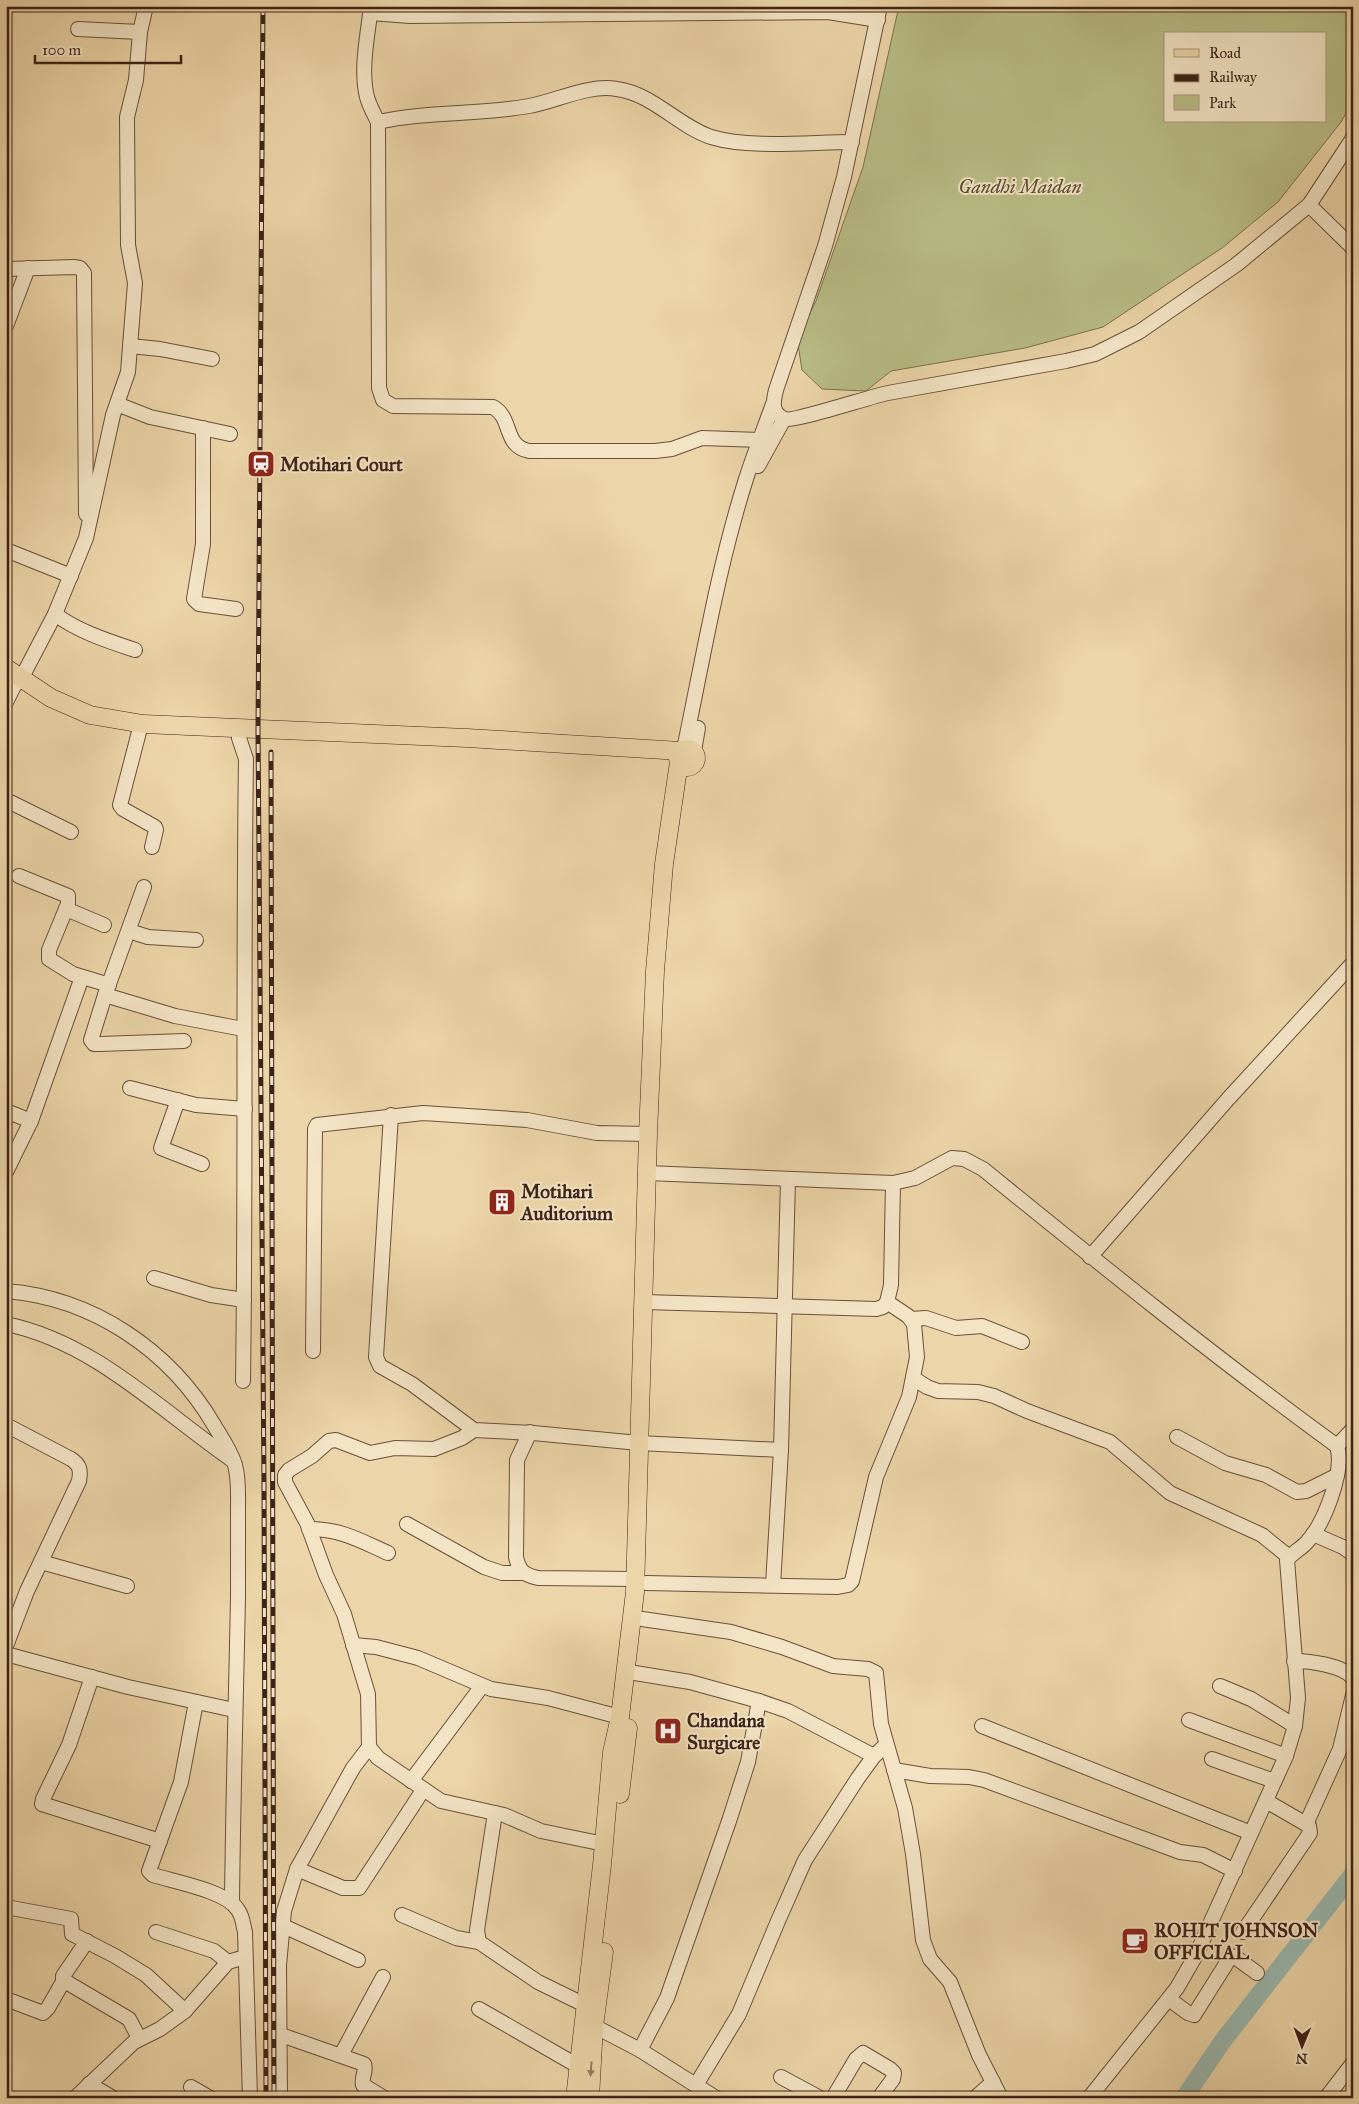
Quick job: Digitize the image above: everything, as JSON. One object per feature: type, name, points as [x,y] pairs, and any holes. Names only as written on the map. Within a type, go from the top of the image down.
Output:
[{"type":"main road","points":[[6,668],[12,687],[40,702],[82,722],[139,732],[239,738],[685,756]]},
{"type":"main road","points":[[12,687],[51,698],[90,715],[143,724],[467,738],[685,756]]},
{"type":"main road","points":[[653,1173],[648,1134],[659,905],[685,756]]},
{"type":"main road","points":[[590,2098],[594,2026],[642,1618],[640,1581],[653,1173],[665,959],[685,756]]},
{"type":"main road","points":[[575,2098],[604,1844],[612,1752],[620,1717],[640,1581]]},
{"type":"street","points":[[12,687],[55,614],[86,538],[117,404],[125,382],[135,283],[128,245],[126,124],[136,80],[140,32],[146,6]]},
{"type":"street","points":[[685,756],[718,587],[745,481],[760,440],[773,404],[794,332],[825,246],[844,177],[879,13],[410,16],[370,10],[366,38],[366,85],[367,96],[378,122],[379,388],[382,400],[393,406],[493,407],[502,413],[514,444],[519,448],[530,451],[656,451],[702,438],[760,440]]},
{"type":"street","points":[[78,29],[140,32]]},
{"type":"street","points":[[378,122],[414,116],[456,115],[528,106],[555,101],[585,91],[616,88],[648,100],[687,126],[712,137],[760,143],[852,142]]},
{"type":"street","points":[[773,404],[778,415],[784,419],[798,419],[864,398],[1035,368],[1094,354],[1139,332],[1203,290],[1265,243],[1309,205],[1353,138]]},
{"type":"street","points":[[1309,205],[1353,248]]},
{"type":"street","points":[[6,269],[75,267],[84,273],[86,538]]},
{"type":"street","points":[[6,326],[28,268]]},
{"type":"street","points":[[130,346],[160,348],[212,359]]},
{"type":"street","points":[[117,404],[150,417],[230,434]]},
{"type":"street","points":[[685,756],[704,685],[739,528],[755,471],[784,419]]},
{"type":"street","points":[[203,428],[203,544],[194,599],[198,604],[236,609]]},
{"type":"street","points":[[6,550],[71,576]]},
{"type":"street","points":[[55,614],[62,620],[110,642],[135,650]]},
{"type":"street","points":[[139,732],[120,805],[123,809],[155,827],[152,847]]},
{"type":"street","points":[[239,738],[246,759],[243,1029],[245,1109],[243,1381]]},
{"type":"street","points":[[6,800],[71,832]]},
{"type":"street","points":[[20,876],[66,894],[69,902],[48,950],[48,956],[51,961],[65,970],[107,990],[175,1016],[243,1029]]},
{"type":"street","points":[[144,888],[92,1035],[94,1044],[184,1041]]},
{"type":"street","points":[[66,909],[104,925]]},
{"type":"street","points":[[129,931],[148,936],[196,940]]},
{"type":"street","points":[[1090,1257],[1222,1106],[1353,963]]},
{"type":"street","points":[[7,1167],[30,1121],[82,977]]},
{"type":"street","points":[[130,1088],[209,1107],[245,1109]]},
{"type":"street","points":[[178,1100],[161,1148],[202,1164]]},
{"type":"street","points":[[6,1111],[30,1121]]},
{"type":"street","points":[[313,1351],[316,1127],[319,1124],[391,1115],[423,1113],[461,1114],[527,1120],[598,1133],[648,1134]]},
{"type":"street","points":[[391,1115],[376,1360],[380,1366],[412,1384],[474,1430],[530,1432],[645,1444],[781,1450]]},
{"type":"street","points":[[653,1173],[893,1183],[915,1178],[952,1158],[964,1159],[983,1169],[1090,1257],[1251,1383],[1337,1446],[1340,1459],[1326,1514],[1306,1543],[1289,1557],[1287,1565],[1298,1698],[1295,1726],[1286,1756],[1196,1955],[1168,1999],[1089,2098]]},
{"type":"street","points":[[773,1585],[781,1450],[788,1179]]},
{"type":"street","points":[[649,1302],[876,1309],[883,1307],[887,1302],[891,1285],[893,1183]]},
{"type":"street","points":[[154,1278],[210,1295],[244,1300]]},
{"type":"street","points":[[6,1291],[48,1298],[82,1308],[108,1321],[145,1345],[181,1379],[198,1400],[234,1462],[238,1480],[238,1556],[232,1902]]},
{"type":"street","points":[[887,1302],[911,1318],[926,1318],[956,1328],[982,1326],[1022,1342]]},
{"type":"street","points":[[407,1524],[484,1567],[502,1573],[523,1573],[538,1578],[773,1585],[848,1585],[852,1581],[876,1478],[909,1396],[917,1348],[911,1318]]},
{"type":"street","points":[[6,1324],[34,1330],[82,1353],[138,1389],[198,1437],[234,1462]]},
{"type":"street","points":[[913,1378],[927,1387],[938,1391],[978,1392],[994,1396],[1027,1411],[1110,1442],[1170,1493],[1262,1536],[1289,1557]]},
{"type":"street","points":[[6,1425],[71,1459],[79,1466],[79,1481],[27,1591],[6,1646]]},
{"type":"street","points":[[1337,1446],[1353,1429]]},
{"type":"street","points":[[280,2098],[279,1965],[281,1925],[297,1869],[345,1781],[369,1746],[368,1694],[344,1614],[326,1575],[309,1529],[287,1488],[285,1475],[289,1470],[312,1456],[329,1441],[336,1440],[370,1453],[395,1448],[434,1449],[462,1438],[474,1430]]},
{"type":"street","points":[[523,1573],[520,1570],[516,1557],[516,1478],[519,1453],[530,1432]]},
{"type":"street","points":[[1176,1437],[1219,1461],[1266,1475],[1297,1492],[1306,1492],[1336,1476]]},
{"type":"street","points":[[309,1529],[342,1532],[388,1553]]},
{"type":"street","points":[[1313,1534],[1343,1547],[1353,1554]]},
{"type":"street","points":[[41,1562],[126,1586]]},
{"type":"street","points":[[642,1618],[731,1632],[782,1647],[833,1666],[872,1670],[877,1677],[880,1724],[905,1808],[913,1854],[923,1940],[930,1959],[950,1982],[980,2055],[1001,2098]]},
{"type":"street","points":[[353,1645],[376,1647],[418,1658],[482,1686],[548,1698],[620,1717]]},
{"type":"street","points":[[6,1654],[92,1677],[234,1710]]},
{"type":"street","points":[[1294,1661],[1314,1662],[1346,1672],[1353,1678]]},
{"type":"street","points":[[635,1673],[690,1682],[788,1711],[874,1756]]},
{"type":"street","points":[[92,1677],[69,1745],[42,1804],[160,1841]]},
{"type":"street","points":[[411,1781],[482,1686]]},
{"type":"street","points":[[1220,1686],[1251,1699],[1295,1726]]},
{"type":"street","points":[[1306,1824],[1340,1749],[1353,1695]]},
{"type":"street","points":[[640,2050],[667,1998],[729,1821],[748,1762],[759,1701]]},
{"type":"street","points":[[196,1702],[181,1782],[149,1868],[150,1874],[220,1896],[232,1902],[239,1910],[243,1920],[250,2098]]},
{"type":"street","points":[[1189,1720],[1286,1756]]},
{"type":"street","points":[[982,1726],[1252,1833]]},
{"type":"street","points":[[696,2085],[739,2014],[805,1860],[858,1778],[874,1756],[886,1745]]},
{"type":"street","points":[[369,1746],[378,1758],[441,1801],[504,1815],[541,1832],[604,1844]]},
{"type":"street","points":[[1212,1759],[1274,1782]]},
{"type":"street","points":[[894,1770],[930,1776],[969,1777],[984,1780],[1180,1852],[1203,1855],[1235,1870]]},
{"type":"street","points":[[297,1869],[343,1888],[359,1888],[423,1790]]},
{"type":"street","points":[[1243,1932],[1309,1835],[1310,1828],[1306,1824],[1266,1801]]},
{"type":"street","points":[[479,1942],[477,1930],[495,1813]]},
{"type":"street","points":[[6,1907],[70,1918],[72,1933],[146,1975],[185,2011]]},
{"type":"street","points":[[402,1915],[456,1938],[479,1942],[538,1982],[585,2005]]},
{"type":"street","points":[[281,1925],[358,1960]]},
{"type":"street","points":[[156,1932],[214,1951],[228,1962]]},
{"type":"street","points":[[6,1999],[43,2012],[48,2008],[64,1980],[63,1976],[87,1941]]},
{"type":"street","points":[[1168,1999],[1194,2015],[1231,1956],[1257,1973]]},
{"type":"street","points":[[75,2098],[139,2038],[160,2029],[185,2011],[228,1962],[245,1957]]},
{"type":"street","points":[[341,2055],[383,1977]]},
{"type":"street","points":[[64,1980],[129,2019],[139,2038]]},
{"type":"street","points":[[480,2009],[578,2066]]},
{"type":"street","points":[[594,2026],[640,2050],[716,2098]]},
{"type":"street","points":[[281,2035],[364,2064],[363,2085],[384,2098]]},
{"type":"street","points":[[833,2098],[858,2055],[863,2053],[894,2073],[893,2079],[879,2098]]},
{"type":"street","points":[[1326,2098],[1353,2063]]},
{"type":"street","points":[[781,2076],[820,2098]]},
{"type":"street","points":[[975,2098],[993,2082]]},
{"type":"street","points":[[89,2084],[113,2098]]},
{"type":"street","points":[[191,2087],[210,2098]]},
{"type":"green space","name":"Gandhi Maidan","points":[[899,6],[1353,6],[1353,101],[1341,122],[1278,202],[1222,248],[1103,327],[1025,348],[891,371],[866,391],[822,389],[802,370],[797,338],[816,301],[863,167]]},
{"type":"waterway","points":[[1184,2098],[1222,2042],[1353,1874]]},
{"type":"railway","points":[[263,6],[258,730],[264,1484],[266,2098]]},
{"type":"railway","points":[[271,752],[274,2098]]},
{"type":"place","name":"Motihari Court","points":[[261,464]]},
{"type":"place","name":"Motihari Auditorium","points":[[502,1202]]},
{"type":"place","name":"Chandana Surgicare","points":[[668,1731]]},
{"type":"place","name":"ROHIT JOHNSON OFFICIAL","points":[[1135,1941]]}]
